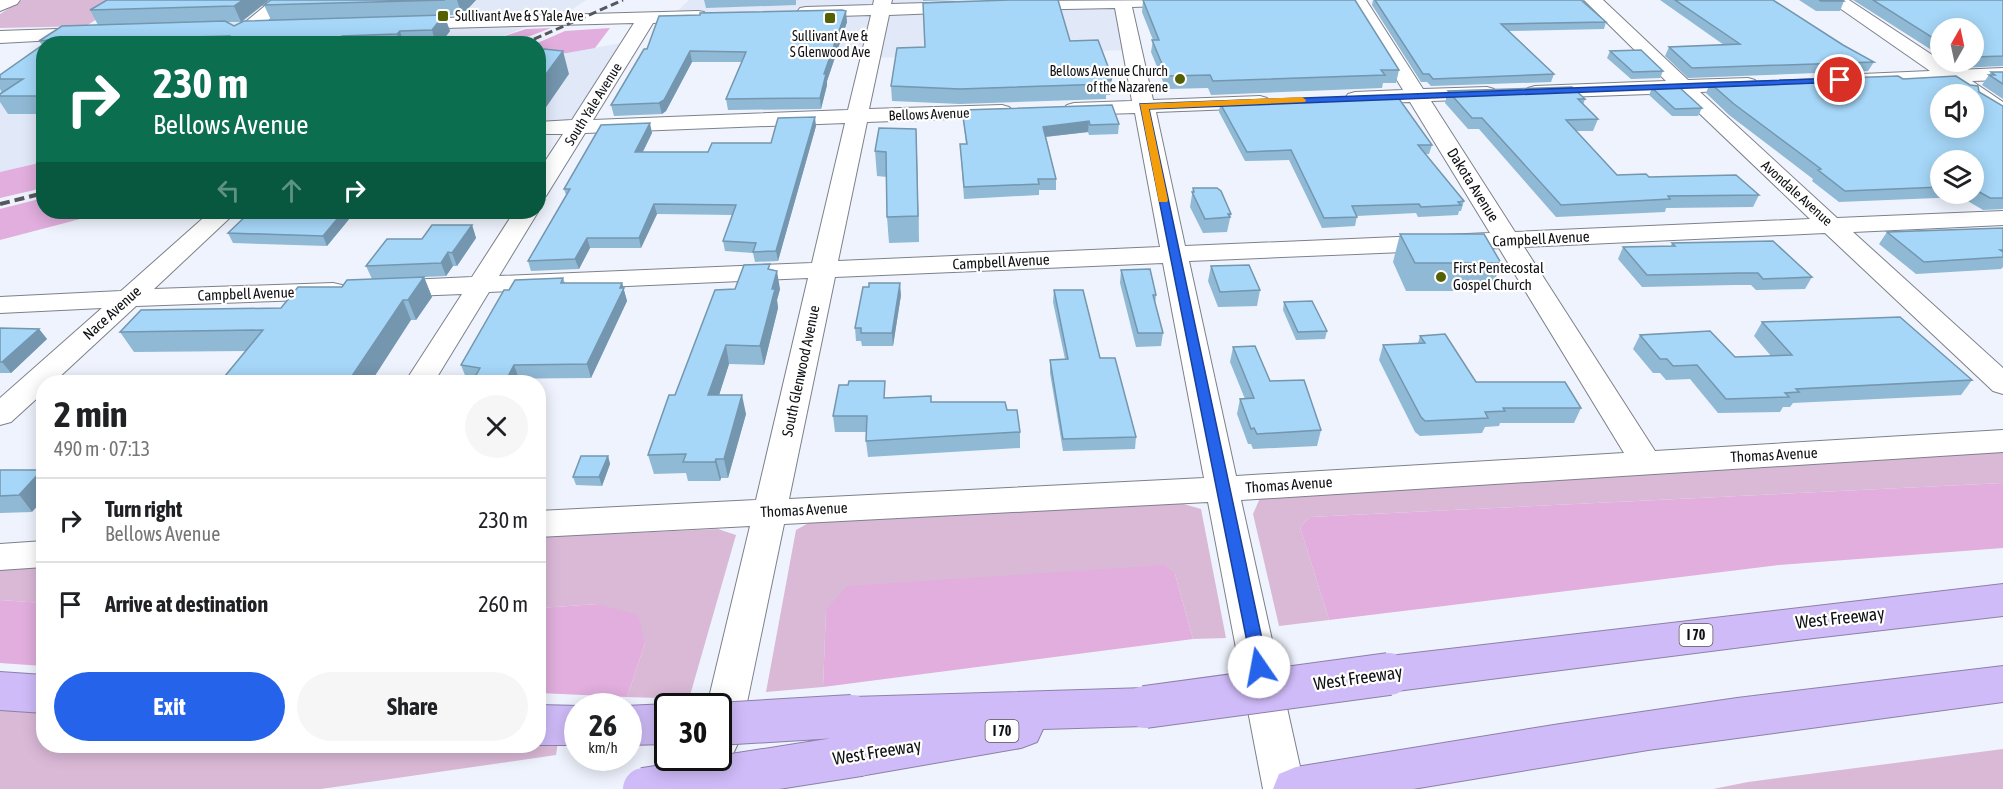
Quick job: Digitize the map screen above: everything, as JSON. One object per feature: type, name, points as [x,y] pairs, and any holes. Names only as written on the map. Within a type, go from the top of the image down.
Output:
[{"type":"highway","name":"West Freeway","points":[[644,789],[856,736],[1144,707],[1797,622],[2003,600]]},
{"type":"highway","points":[[1296,789],[1408,768],[1779,710],[2003,684]]},
{"type":"highway","points":[[0,691],[36,693]]},
{"type":"highway","points":[[546,725],[564,725]]},
{"type":"highway","points":[[732,725],[856,736]]},
{"type":"street","points":[[0,6],[11,0]]},
{"type":"street","points":[[246,30],[283,0]]},
{"type":"street","points":[[784,13],[882,5],[990,7],[1196,0]]},
{"type":"street","name":"Dakota Avenue","points":[[1357,0],[1646,462]]},
{"type":"street","name":"Avondale Avenue","points":[[1593,0],[1747,148],[2003,384]]},
{"type":"street","points":[[1837,0],[2003,111]]},
{"type":"street","points":[[1122,1],[1284,789]]},
{"type":"street","points":[[524,21],[549,3]]},
{"type":"street","name":"South Glenwood Avenue","points":[[729,693],[882,5]]},
{"type":"street","points":[[387,25],[712,15]]},
{"type":"street","name":"South Yale Avenue","points":[[546,178],[647,17]]},
{"type":"street","points":[[226,36],[246,30],[281,28]]},
{"type":"street","points":[[36,36],[109,34]]},
{"type":"street","points":[[0,37],[36,36]]},
{"type":"street","points":[[1847,80],[2003,74]]},
{"type":"street","points":[[1333,99],[1765,83]]},
{"type":"street","points":[[1060,109],[1274,101]]},
{"type":"street","name":"Bellows Avenue","points":[[546,128],[1024,110]]},
{"type":"street","name":"Campbell Avenue","points":[[0,305],[2003,218]]},
{"type":"street","name":"Nace Avenue","points":[[45,375],[216,219]]},
{"type":"street","points":[[424,375],[522,219]]},
{"type":"street","name":"Nace Avenue","points":[[0,416],[36,383]]},
{"type":"street","name":"Thomas Avenue","points":[[546,524],[1222,489],[2003,441]]},
{"type":"street","points":[[0,557],[36,555]]},
{"type":"street","points":[[708,789],[712,771]]},
{"type":"shaded area","points":[[22,0],[127,0],[86,26],[0,28],[0,14]]},
{"type":"shaded area","points":[[170,0],[586,0],[573,9],[502,36],[209,36],[121,33]]},
{"type":"shaded area","points":[[689,0],[1008,0],[1008,6],[1122,2],[1131,50],[870,58],[872,47],[747,48],[672,16]]},
{"type":"shaded area","points":[[551,28],[530,36],[505,36],[526,29]]},
{"type":"shaded area","points":[[610,28],[595,48],[546,58],[546,39],[565,31]]},
{"type":"shaded area","points":[[632,41],[578,127],[546,128],[546,58]]},
{"type":"shaded area","points":[[36,86],[36,164],[0,172],[0,88]]},
{"type":"shaded area","points":[[36,164],[36,190],[0,198],[0,172]]},
{"type":"shaded area","points":[[36,200],[36,219],[80,219],[0,240],[0,209]]},
{"type":"shaded area","points":[[2003,449],[2003,483],[1310,517],[1300,527],[1329,620],[1279,626],[1253,514],[1260,498]]},
{"type":"shaded area","points":[[2003,483],[2003,548],[1779,565],[1329,620],[1300,527],[1310,517]]},
{"type":"shaded area","points":[[1180,503],[1201,509],[1226,638],[1193,639],[1175,574],[826,610],[823,687],[766,692],[796,530],[812,521]]},
{"type":"shaded area","points":[[718,529],[736,535],[691,693],[654,693],[654,698],[642,697],[642,693],[628,693],[645,643],[598,604],[546,608],[546,537]]},
{"type":"shaded area","points":[[36,563],[36,603],[0,600],[0,566]]},
{"type":"shaded area","points":[[1164,565],[1175,574],[1193,639],[823,687],[826,610],[847,586]]},
{"type":"shaded area","points":[[0,600],[36,603],[36,666],[0,663]]},
{"type":"shaded area","points":[[598,604],[638,615],[645,643],[628,693],[546,693],[546,608]]},
{"type":"shaded area","points":[[0,707],[36,710],[36,753],[546,753],[546,741],[558,742],[556,755],[321,789],[0,789]]},
{"type":"shaded area","points":[[2003,749],[2003,789],[1713,789],[1748,782]]},
{"type":"building","points":[[107,0],[243,0],[234,6],[90,10]]},
{"type":"building","points":[[271,0],[445,0],[264,5]]},
{"type":"building","points":[[1058,0],[1070,41],[1098,40],[1112,77],[1111,80],[1105,80],[1107,84],[960,89],[891,86],[897,48],[925,47],[923,3]]},
{"type":"building","points":[[1143,0],[1355,0],[1399,70],[1381,70],[1385,75],[1213,81],[1210,75],[1167,76],[1152,40],[1159,40]]},
{"type":"building","points":[[1375,0],[1581,0],[1606,22],[1501,24],[1554,74],[1433,79],[1429,74],[1423,74]]},
{"type":"building","points":[[1675,0],[1773,0],[1874,62],[1692,68],[1669,47],[1740,44]]},
{"type":"building","points":[[1819,0],[1843,0],[1844,1],[1821,1]]},
{"type":"building","points":[[1873,0],[2003,0],[2003,56],[1984,57],[1984,18],[1930,18],[1930,36]]},
{"type":"building","points":[[846,11],[824,74],[826,74],[820,98],[726,99],[746,52],[690,51],[664,100],[659,103],[611,105],[644,49],[647,49],[659,16]]},
{"type":"building","points":[[444,15],[432,30],[400,31],[397,34],[47,36],[62,26],[225,21],[234,26],[244,21]]},
{"type":"building","points":[[546,49],[563,51],[546,74]]},
{"type":"building","points":[[36,50],[36,96],[0,96],[23,79],[0,79],[0,75]]},
{"type":"building","points":[[1641,50],[1663,71],[1633,72],[1610,51]]},
{"type":"building","points":[[1991,72],[2003,72],[2003,84],[1989,75],[1995,75]]},
{"type":"building","points":[[1956,76],[1968,84],[1930,84],[1930,138],[1984,138],[1984,95],[2003,106],[2003,198],[1990,198],[1984,195],[1984,150],[1930,150],[1930,187],[1845,191],[1818,170],[1821,169],[1734,104],[1710,83]]},
{"type":"building","points":[[1572,87],[1585,99],[1578,99],[1598,119],[1566,120],[1617,175],[1646,174],[1649,177],[1736,175],[1759,195],[1668,196],[1670,199],[1561,205],[1482,118],[1472,118],[1448,91]]},
{"type":"building","points":[[1679,87],[1702,108],[1675,109],[1652,88]]},
{"type":"building","points":[[1397,96],[1432,145],[1418,145],[1464,201],[1458,202],[1461,205],[1352,206],[1357,217],[1324,218],[1291,150],[1247,152],[1220,103]]},
{"type":"building","points":[[1112,105],[1119,124],[1090,125],[1089,121],[1043,127],[1056,179],[1038,179],[1039,184],[964,187],[960,144],[967,144],[962,110]]},
{"type":"building","points":[[815,117],[776,251],[753,252],[756,243],[723,241],[736,205],[654,204],[639,238],[587,238],[575,259],[528,261],[570,189],[564,189],[601,125],[650,123],[635,152],[708,152],[712,143],[771,143],[778,118]]},
{"type":"building","points":[[879,128],[916,129],[918,216],[887,217],[886,152],[875,151]]},
{"type":"building","points":[[1193,188],[1217,188],[1221,191],[1231,214],[1228,214],[1230,217],[1205,219],[1192,192],[1194,192]]},
{"type":"building","points":[[243,219],[337,219],[323,236],[228,233]]},
{"type":"building","points":[[432,225],[472,225],[452,253],[448,252],[441,263],[366,266],[387,239],[422,239]]},
{"type":"building","points":[[2003,228],[2003,250],[2000,250],[2003,252],[2003,257],[1924,262],[1887,232]]},
{"type":"building","points":[[1400,234],[1484,234],[1501,263],[1415,263]]},
{"type":"building","points":[[1773,241],[1812,277],[1763,279],[1758,273],[1647,275],[1623,247],[1675,246],[1672,243]]},
{"type":"building","points":[[770,264],[768,269],[777,271],[772,289],[775,289],[760,346],[726,345],[708,395],[742,395],[724,459],[716,459],[715,462],[683,462],[686,454],[648,455],[669,395],[675,395],[715,290],[735,289],[744,265]]},
{"type":"building","points":[[1249,265],[1260,290],[1220,292],[1211,266]]},
{"type":"building","points":[[1150,269],[1156,295],[1153,295],[1163,333],[1138,333],[1121,270]]},
{"type":"building","points":[[424,277],[408,300],[403,300],[353,375],[226,375],[263,330],[120,332],[141,310],[281,308],[298,287],[342,287],[347,280]]},
{"type":"building","points":[[563,278],[561,283],[622,283],[620,288],[624,288],[587,364],[514,365],[509,375],[476,375],[480,368],[461,365],[504,290],[509,290],[515,280]]},
{"type":"building","points":[[869,283],[900,283],[892,333],[861,333],[861,328],[855,328],[863,287],[869,287]]},
{"type":"building","points":[[1054,290],[1083,290],[1100,358],[1115,358],[1136,437],[1063,439],[1050,360],[1068,359]]},
{"type":"building","points":[[1312,301],[1327,331],[1298,332],[1284,302]]},
{"type":"building","points":[[1900,317],[1972,380],[1796,389],[1799,392],[1785,393],[1789,397],[1726,399],[1697,365],[1673,366],[1667,359],[1660,359],[1640,335],[1710,331],[1735,357],[1792,355],[1762,322]]},
{"type":"building","points":[[0,328],[39,329],[0,362]]},
{"type":"building","points":[[1445,334],[1476,382],[1565,382],[1581,408],[1503,408],[1505,411],[1485,412],[1488,418],[1425,421],[1383,345],[1425,343],[1420,336]]},
{"type":"building","points":[[1255,346],[1270,381],[1304,380],[1321,430],[1257,434],[1254,428],[1251,429],[1240,399],[1254,398],[1233,347]]},
{"type":"building","points":[[849,381],[885,381],[884,398],[931,396],[931,402],[1005,402],[1007,410],[1017,410],[1020,432],[866,441],[867,416],[833,416],[839,385],[848,385]]},
{"type":"building","points":[[581,456],[608,456],[599,477],[573,477]]},
{"type":"building","points":[[0,470],[36,470],[36,477],[19,495],[0,496]]},
{"type":"railway","points":[[541,36],[623,0]]},
{"type":"railway","points":[[0,204],[36,195]]},
{"type":"slow traffic","points":[[1163,200],[1143,106],[1302,100]]},
{"type":"place","name":"Sullivant Ave & S Yale Ave","points":[[443,16]]},
{"type":"place","name":"Sullivant Ave & S Glenwood Ave","points":[[830,18]]},
{"type":"place","name":"Bellows Avenue Church of the Nazarene","points":[[1180,79]]},
{"type":"place","name":"First Pentecostal Gospel Church","points":[[1441,277]]},
{"type":"route","points":[[1259,667],[1143,106],[1840,80]]}]
